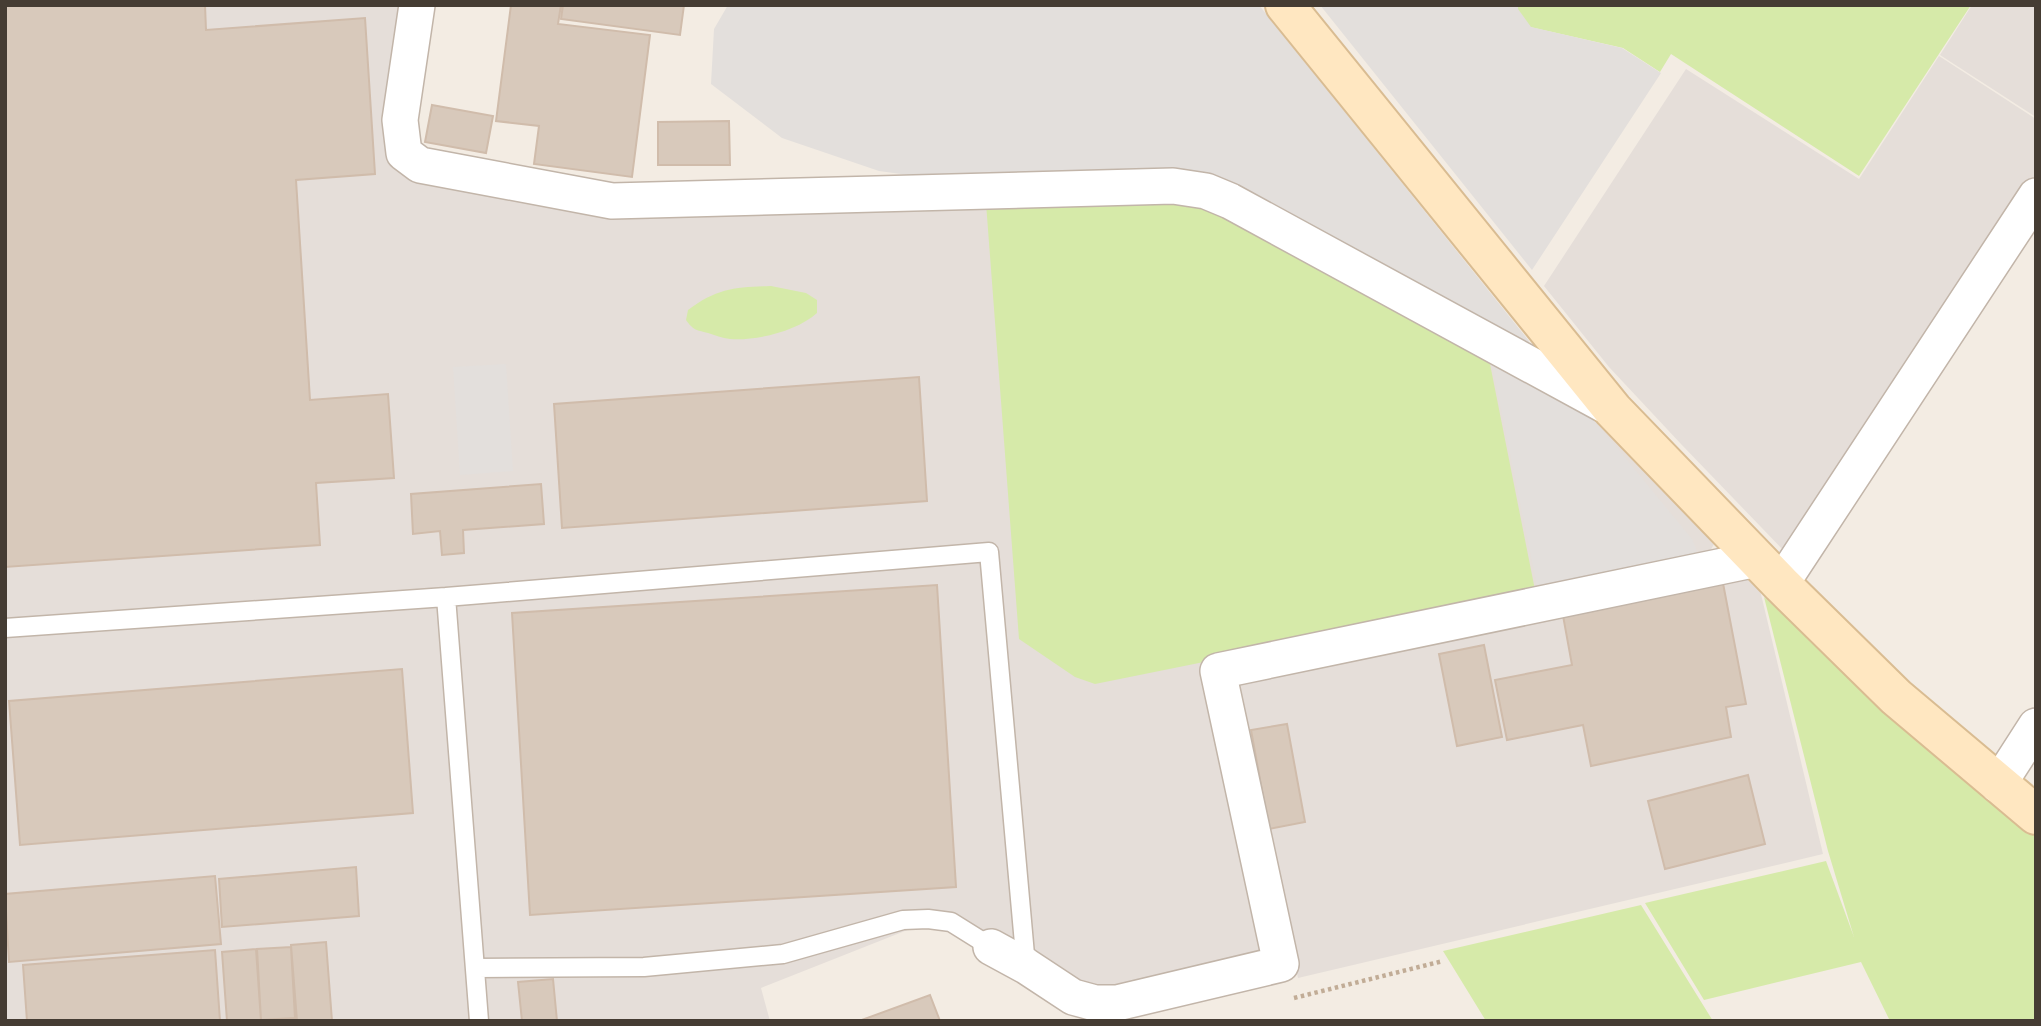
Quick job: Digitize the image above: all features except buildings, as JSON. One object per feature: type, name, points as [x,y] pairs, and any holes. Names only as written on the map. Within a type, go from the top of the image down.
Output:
[{"type":"street","points":[[417,5],[400,120],[404,153],[420,165],[612,201],[1173,186],[1206,191],[1230,201],[1613,410]]},
{"type":"street","points":[[1285,5],[1613,410],[1769,572],[1896,697],[2036,815]]},
{"type":"street","points":[[991,947],[1073,997],[1095,1003],[1117,1003],[1281,964],[1218,671],[1769,572],[2036,196]]},
{"type":"street","points":[[1998,785],[2036,726]]},
{"type":"lane","points":[[5,628],[446,597],[989,552],[1026,966]]},
{"type":"lane","points":[[446,597],[479,1021]]},
{"type":"lane","points":[[476,968],[644,967],[783,954],[903,919],[951,922],[991,947]]},
{"type":"path","points":[[1294,998],[1443,961]]},
{"type":"shaded area","points":[[5,5],[403,5],[387,145],[611,210],[1194,194],[1599,414],[1715,542],[1707,557],[1207,666],[1270,955],[1120,992],[1081,988],[993,932],[910,929],[761,988],[770,1021],[5,1021]]},
{"type":"shaded area","points":[[728,5],[1259,5],[1529,341],[1527,347],[1209,175],[960,182],[879,171],[782,138],[711,84],[714,29]]},
{"type":"shaded area","points":[[1320,5],[1518,5],[1531,27],[1622,48],[1661,73],[1532,270]]},
{"type":"shaded area","points":[[1972,5],[2036,5],[2036,117],[1940,55]]},
{"type":"shaded area","points":[[1939,56],[2036,119],[2036,174],[1787,554],[1609,367],[1544,286],[1686,69],[1859,179]]},
{"type":"shaded area","points":[[1491,360],[1585,409],[1692,539],[1697,551],[1689,562],[1539,596]]},
{"type":"shaded area","points":[[506,364],[513,471],[460,475],[453,367]]},
{"type":"shaded area","points":[[1746,576],[1760,590],[1823,854],[1298,978],[1235,696],[1241,681]]},
{"type":"green space","points":[[1516,5],[1971,5],[1859,176],[1671,54],[1660,72],[1623,48],[1530,27]]},
{"type":"green space","points":[[1196,199],[1489,359],[1536,595],[1095,684],[1075,677],[1019,639],[986,203]]},
{"type":"green space","points":[[771,286],[806,293],[817,300],[817,313],[788,330],[741,339],[727,339],[698,330],[686,320],[688,310],[718,293],[737,288]]},
{"type":"green space","points":[[1764,597],[1881,703],[2036,832],[2036,1021],[1890,1021],[1861,962],[1704,1000],[1645,903],[1826,861],[1854,937],[1828,851]]},
{"type":"green space","points":[[1641,905],[1713,1021],[1486,1021],[1443,951]]}]
